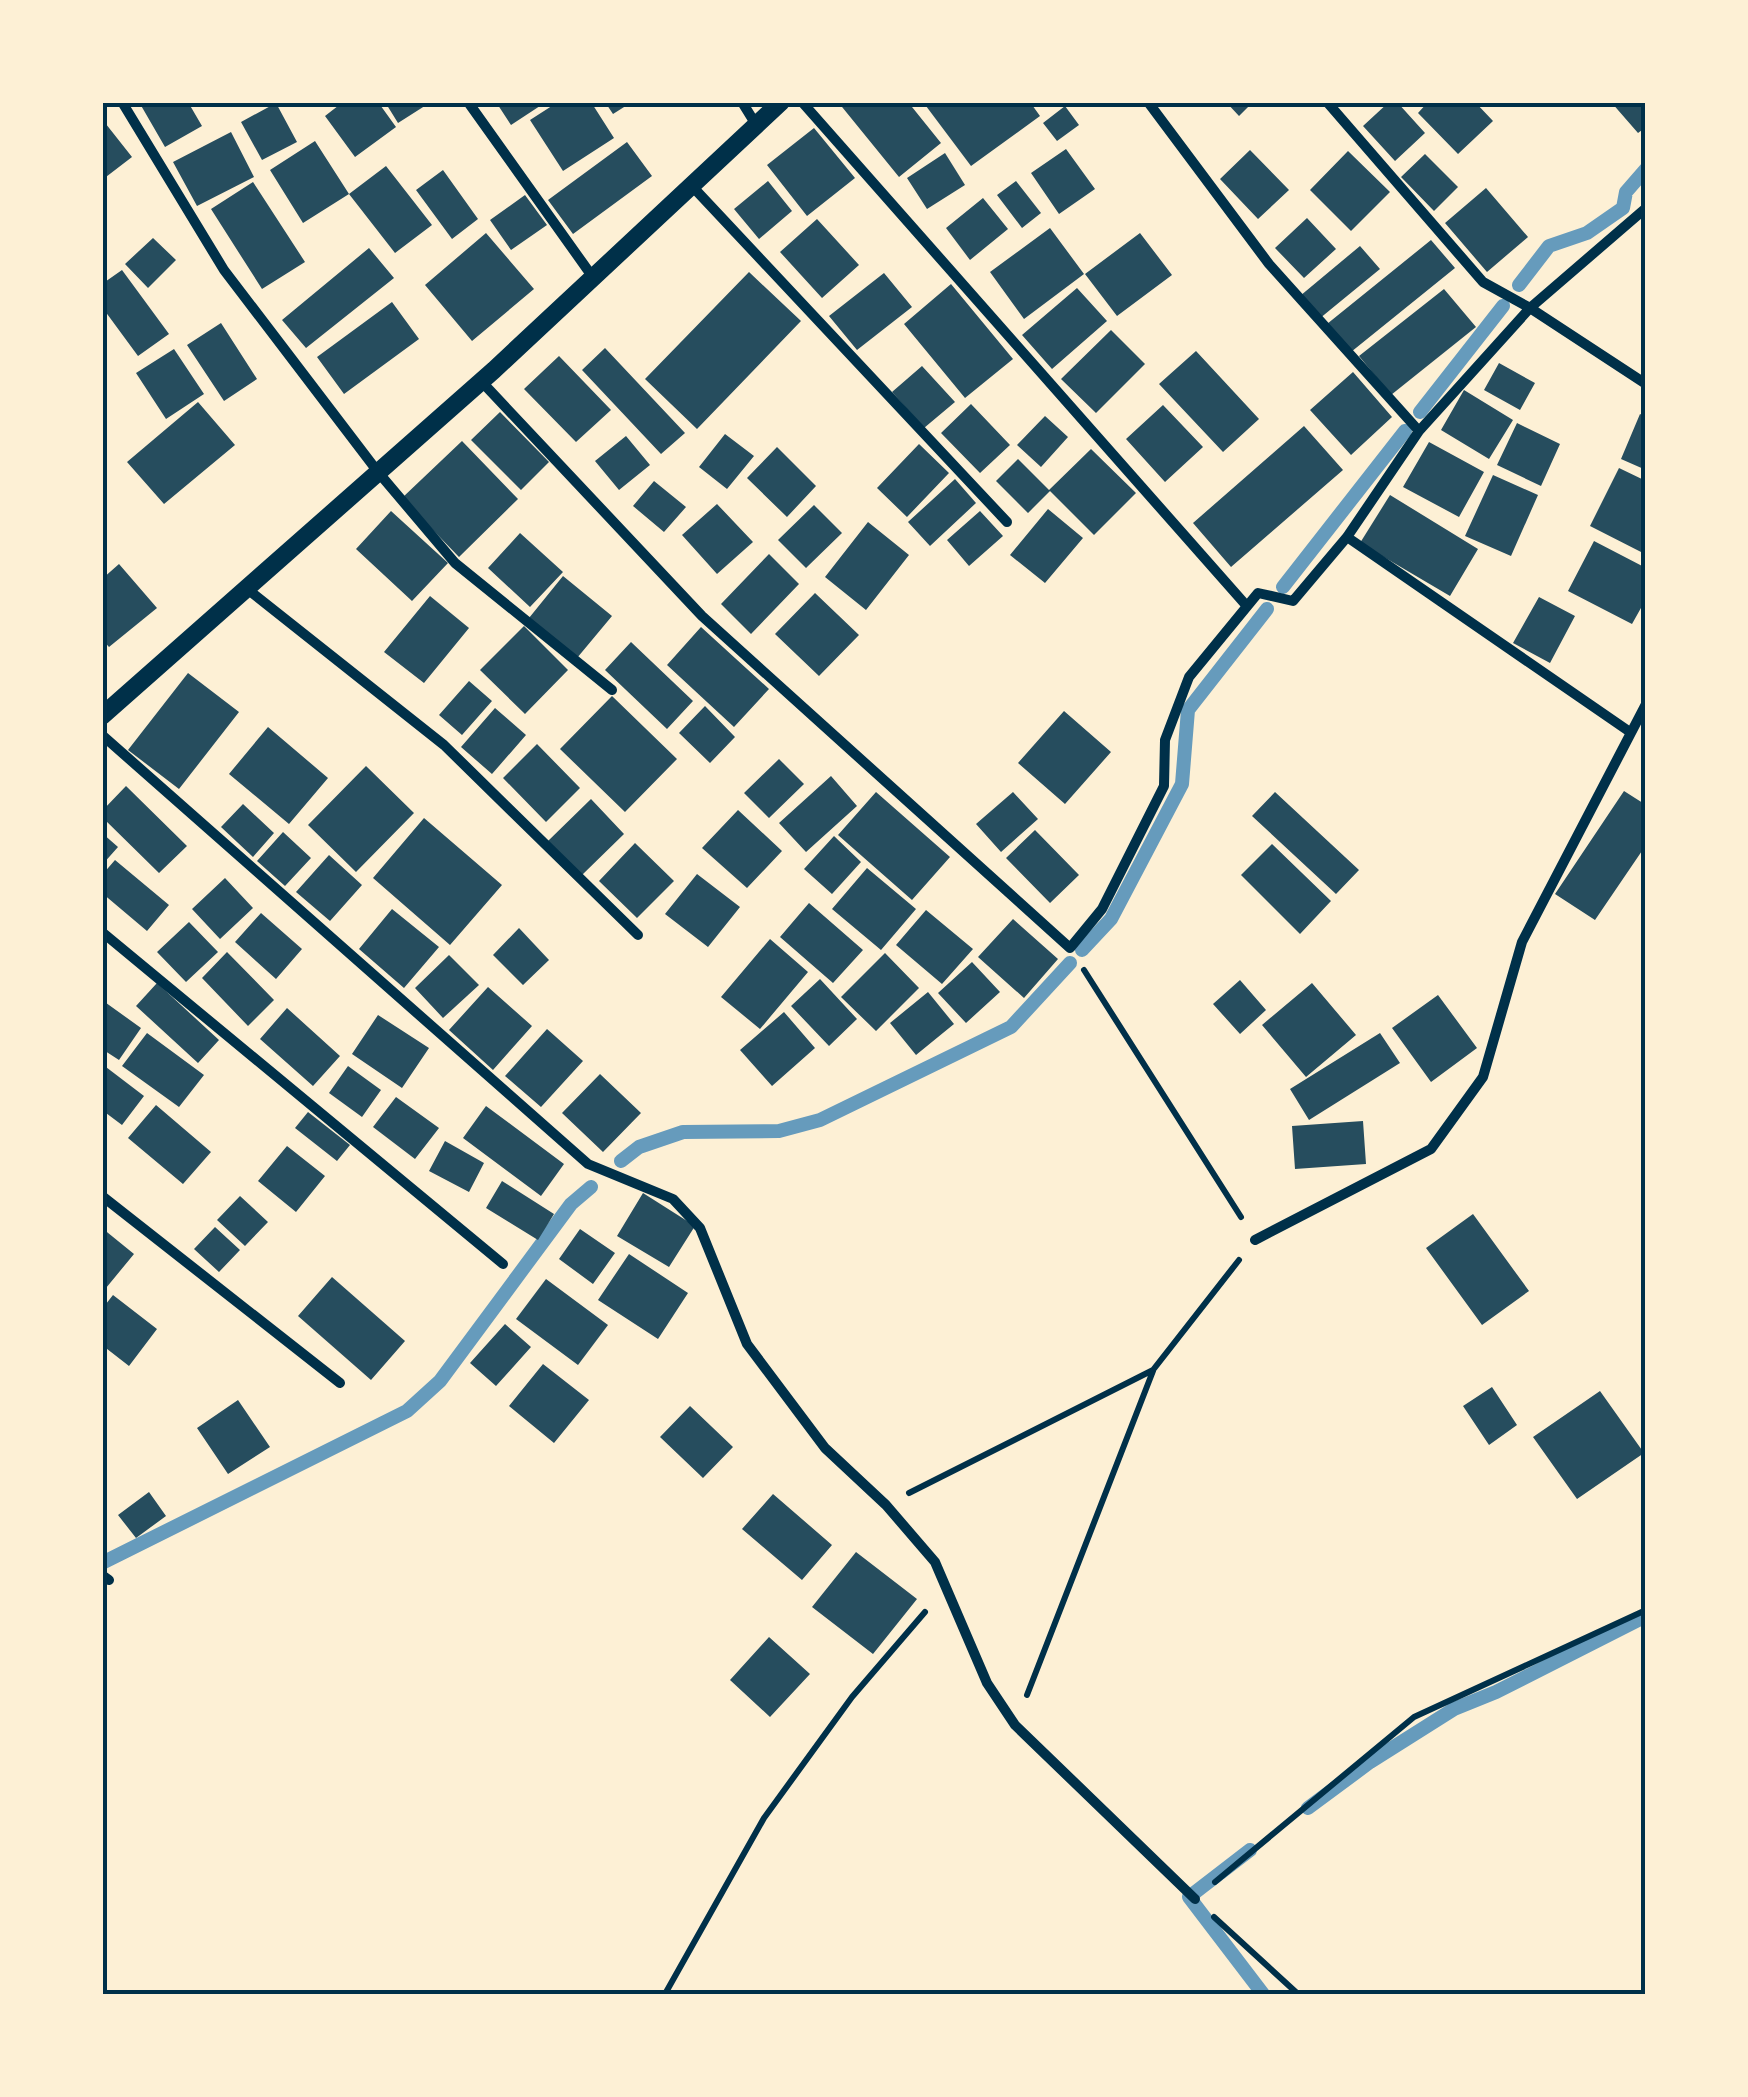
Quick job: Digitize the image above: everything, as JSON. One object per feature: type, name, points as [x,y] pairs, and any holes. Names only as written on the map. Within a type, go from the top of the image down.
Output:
[{"type":"street","points":[[122,102],[224,270],[378,472],[455,563],[612,690]]},
{"type":"street","points":[[468,102],[592,276]]},
{"type":"street","points":[[742,102],[755,123]]},
{"type":"street","points":[[102,716],[481,382],[780,102]]},
{"type":"street","points":[[802,102],[1245,604]]},
{"type":"street","points":[[1148,102],[1268,264],[1419,431]]},
{"type":"street","points":[[1327,102],[1482,282],[1530,308],[1646,384]]},
{"type":"street","points":[[691,184],[1007,522]]},
{"type":"street","points":[[481,382],[702,616],[1070,948],[1102,909],[1164,786],[1165,740],[1190,678],[1245,604],[1258,593],[1293,601],[1346,537],[1419,431],[1530,308],[1646,208]]},
{"type":"street","points":[[1346,537],[1630,732]]},
{"type":"street","points":[[246,588],[444,745],[638,934]]},
{"type":"street","points":[[1255,1240],[1431,1149],[1482,1077],[1522,942],[1646,704]]},
{"type":"street","points":[[102,735],[588,1164],[674,1199],[700,1228],[747,1344],[825,1448],[886,1505],[935,1562],[987,1683],[1015,1725],[1194,1899]]},
{"type":"street","points":[[102,932],[503,1264]]},
{"type":"street","points":[[102,1196],[340,1384]]},
{"type":"path","points":[[1015,1725],[1153,1370],[1255,1240],[1070,948]]},
{"type":"path","points":[[886,1505],[1153,1370]]},
{"type":"path","points":[[664,1994],[764,1818],[852,1697],[948,1586]]},
{"type":"path","points":[[1298,1994],[1194,1899],[1414,1717],[1646,1610]]},
{"type":"building","points":[[139,102],[188,102],[202,126],[165,147]]},
{"type":"building","points":[[343,102],[378,102],[396,127],[355,157],[325,116]]},
{"type":"building","points":[[385,102],[431,102],[398,123]]},
{"type":"building","points":[[496,102],[546,102],[511,125]]},
{"type":"building","points":[[558,102],[591,102],[614,138],[563,171],[530,120]]},
{"type":"building","points":[[605,102],[632,102],[613,114]]},
{"type":"building","points":[[838,102],[908,102],[941,143],[899,177]]},
{"type":"building","points":[[923,102],[1030,102],[1040,116],[971,166]]},
{"type":"building","points":[[1226,102],[1253,102],[1239,116]]},
{"type":"building","points":[[1389,102],[1397,102],[1425,133],[1395,161],[1363,126]]},
{"type":"building","points":[[1428,102],[1475,102],[1493,121],[1458,154],[1418,113]]},
{"type":"building","points":[[1611,102],[1646,102],[1646,127],[1638,133]]},
{"type":"building","points":[[276,103],[297,142],[262,160],[241,122]]},
{"type":"building","points":[[1065,106],[1079,125],[1057,141],[1043,123]]},
{"type":"building","points":[[102,119],[132,157],[102,180]]},
{"type":"building","points":[[814,128],[855,178],[807,216],[767,165]]},
{"type":"building","points":[[231,132],[254,177],[197,206],[173,162]]},
{"type":"building","points":[[315,141],[349,194],[303,223],[270,170]]},
{"type":"building","points":[[627,142],[652,176],[573,234],[548,200]]},
{"type":"building","points":[[1066,149],[1095,189],[1059,214],[1031,173]]},
{"type":"building","points":[[1250,150],[1289,190],[1258,219],[1220,179]]},
{"type":"building","points":[[1348,151],[1390,192],[1351,231],[1310,190]]},
{"type":"building","points":[[945,153],[965,185],[927,209],[907,178]]},
{"type":"building","points":[[1425,154],[1458,187],[1434,211],[1401,177]]},
{"type":"building","points":[[386,166],[432,225],[395,253],[349,194]]},
{"type":"building","points":[[443,170],[478,219],[452,239],[416,190]]},
{"type":"building","points":[[768,181],[792,211],[759,239],[734,209]]},
{"type":"building","points":[[1016,181],[1041,213],[1022,228],[997,195]]},
{"type":"building","points":[[253,182],[305,262],[262,289],[211,209]]},
{"type":"building","points":[[1486,188],[1528,237],[1487,272],[1445,223]]},
{"type":"building","points":[[525,195],[547,225],[511,250],[490,220]]},
{"type":"building","points":[[983,198],[1008,229],[970,260],[946,228]]},
{"type":"building","points":[[1307,218],[1336,249],[1304,278],[1275,248]]},
{"type":"building","points":[[817,219],[859,265],[822,298],[780,252]]},
{"type":"building","points":[[1050,228],[1084,274],[1024,319],[990,272]]},
{"type":"building","points":[[486,233],[534,289],[472,341],[425,285]]},
{"type":"building","points":[[1140,233],[1172,275],[1117,316],[1085,274]]},
{"type":"building","points":[[153,238],[176,260],[148,288],[125,264]]},
{"type":"building","points":[[1431,240],[1455,268],[1351,352],[1327,324]]},
{"type":"building","points":[[1360,246],[1380,269],[1319,319],[1300,296]]},
{"type":"building","points":[[369,248],[394,278],[306,348],[282,320]]},
{"type":"building","points":[[122,270],[169,334],[138,356],[102,307],[102,284]]},
{"type":"building","points":[[749,272],[801,321],[697,429],[645,379]]},
{"type":"building","points":[[884,273],[912,307],[857,350],[829,316]]},
{"type":"building","points":[[951,284],[1013,359],[965,398],[904,324]]},
{"type":"building","points":[[1077,288],[1107,321],[1052,369],[1022,335]]},
{"type":"building","points":[[1444,289],[1476,327],[1391,395],[1359,356]]},
{"type":"building","points":[[392,302],[419,339],[344,394],[317,357]]},
{"type":"building","points":[[221,323],[257,379],[224,401],[187,345]]},
{"type":"building","points":[[1111,330],[1145,364],[1096,413],[1061,379]]},
{"type":"building","points":[[605,348],[685,433],[661,454],[582,370]]},
{"type":"building","points":[[174,349],[204,394],[166,419],[136,373]]},
{"type":"building","points":[[1196,351],[1259,419],[1223,452],[1159,384]]},
{"type":"building","points":[[559,356],[611,410],[576,442],[524,389]]},
{"type":"building","points":[[1499,363],[1535,383],[1520,410],[1484,390]]},
{"type":"building","points":[[922,366],[955,402],[924,428],[892,392]]},
{"type":"building","points":[[1353,372],[1392,417],[1351,455],[1310,410]]},
{"type":"building","points":[[1464,390],[1513,420],[1489,459],[1441,430]]},
{"type":"building","points":[[198,402],[235,445],[164,504],[127,462]]},
{"type":"building","points":[[971,404],[1010,445],[980,473],[941,433]]},
{"type":"building","points":[[1163,405],[1203,447],[1165,482],[1126,439]]},
{"type":"building","points":[[500,412],[549,462],[521,490],[471,440]]},
{"type":"building","points":[[1640,414],[1646,417],[1646,470],[1621,459]]},
{"type":"building","points":[[1045,416],[1068,437],[1041,467],[1017,445]]},
{"type":"building","points":[[1517,423],[1560,444],[1541,486],[1497,465]]},
{"type":"building","points":[[1304,426],[1343,470],[1231,567],[1193,523]]},
{"type":"building","points":[[725,434],[754,456],[727,489],[699,467]]},
{"type":"building","points":[[626,436],[650,465],[619,490],[595,461]]},
{"type":"building","points":[[462,441],[518,499],[459,557],[402,498]]},
{"type":"building","points":[[1429,442],[1484,472],[1459,517],[1403,487]]},
{"type":"building","points":[[919,444],[949,473],[907,517],[877,488]]},
{"type":"building","points":[[777,447],[816,486],[787,517],[747,478]]},
{"type":"building","points":[[1091,449],[1136,493],[1094,535],[1049,490]]},
{"type":"building","points":[[1018,459],[1050,491],[1028,513],[996,481]]},
{"type":"building","points":[[1619,468],[1646,481],[1643,553],[1590,526]]},
{"type":"building","points":[[1493,475],[1538,495],[1511,556],[1465,536]]},
{"type":"building","points":[[955,479],[976,503],[930,546],[908,522]]},
{"type":"building","points":[[654,481],[686,507],[664,532],[633,506]]},
{"type":"building","points":[[1390,495],[1478,549],[1450,596],[1360,543]]},
{"type":"building","points":[[717,504],[753,542],[717,574],[682,535]]},
{"type":"building","points":[[814,505],[842,533],[806,568],[778,540]]},
{"type":"building","points":[[1048,509],[1083,538],[1045,583],[1010,555]]},
{"type":"building","points":[[391,511],[448,563],[412,601],[356,549]]},
{"type":"building","points":[[980,511],[1003,536],[969,566],[947,540]]},
{"type":"building","points":[[868,522],[909,555],[866,610],[825,577]]},
{"type":"building","points":[[520,533],[563,572],[530,607],[488,568]]},
{"type":"building","points":[[1594,541],[1646,568],[1646,599],[1632,624],[1568,591]]},
{"type":"building","points":[[769,554],[799,584],[751,634],[721,604]]},
{"type":"building","points":[[119,564],[157,608],[109,647],[102,639],[102,579]]},
{"type":"building","points":[[563,576],[612,616],[577,658],[529,618]]},
{"type":"building","points":[[815,593],[859,635],[819,676],[775,634]]},
{"type":"building","points":[[430,596],[469,628],[424,683],[384,652]]},
{"type":"building","points":[[1539,597],[1575,616],[1550,663],[1513,643]]},
{"type":"building","points":[[524,626],[568,670],[525,714],[480,670]]},
{"type":"building","points":[[701,627],[769,689],[734,727],[667,665]]},
{"type":"building","points":[[631,642],[693,701],[667,729],[605,670]]},
{"type":"building","points":[[188,673],[239,712],[179,789],[128,750]]},
{"type":"building","points":[[469,681],[492,701],[462,735],[439,715]]},
{"type":"building","points":[[612,696],[677,759],[625,812],[560,749]]},
{"type":"building","points":[[705,706],[735,737],[710,763],[679,733]]},
{"type":"building","points":[[495,708],[526,735],[492,774],[461,747]]},
{"type":"building","points":[[1064,711],[1111,752],[1065,804],[1018,763]]},
{"type":"building","points":[[268,727],[328,778],[289,824],[229,774]]},
{"type":"building","points":[[537,744],[580,788],[546,822],[503,778]]},
{"type":"building","points":[[779,759],[804,784],[769,818],[744,793]]},
{"type":"building","points":[[366,766],[414,813],[356,872],[308,825]]},
{"type":"building","points":[[831,776],[857,806],[806,852],[779,823]]},
{"type":"building","points":[[126,786],[187,846],[159,873],[102,817],[102,811]]},
{"type":"building","points":[[1624,791],[1646,805],[1646,845],[1595,920],[1555,894]]},
{"type":"building","points":[[876,792],[950,857],[912,900],[838,835]]},
{"type":"building","points":[[1013,792],[1038,819],[1001,852],[976,824]]},
{"type":"building","points":[[1275,792],[1359,870],[1336,894],[1252,816]]},
{"type":"building","points":[[591,799],[624,834],[582,875],[548,841]]},
{"type":"building","points":[[243,804],[274,833],[253,857],[221,827]]},
{"type":"building","points":[[738,810],[782,851],[747,888],[702,848]]},
{"type":"building","points":[[424,818],[502,885],[450,945],[373,878]]},
{"type":"building","points":[[1035,830],[1079,875],[1050,903],[1006,858]]},
{"type":"building","points":[[283,832],[311,858],[285,886],[257,861]]},
{"type":"building","points":[[102,833],[118,847],[102,865]]},
{"type":"building","points":[[834,836],[861,862],[832,894],[804,869]]},
{"type":"building","points":[[635,843],[674,881],[637,918],[599,881]]},
{"type":"building","points":[[1272,844],[1331,901],[1300,934],[1241,875]]},
{"type":"building","points":[[329,855],[362,885],[330,921],[296,892]]},
{"type":"building","points":[[115,860],[169,905],[147,931],[102,893],[102,875]]},
{"type":"building","points":[[867,868],[916,909],[881,950],[832,909]]},
{"type":"building","points":[[697,874],[740,907],[708,947],[665,914]]},
{"type":"building","points":[[225,878],[253,908],[220,939],[192,909]]},
{"type":"building","points":[[809,903],[863,950],[833,983],[780,937]]},
{"type":"building","points":[[392,909],[439,947],[404,988],[359,949]]},
{"type":"building","points":[[926,910],[973,949],[942,984],[896,945]]},
{"type":"building","points":[[261,913],[302,949],[276,979],[235,942]]},
{"type":"building","points":[[1013,919],[1058,959],[1024,998],[978,957]]},
{"type":"building","points":[[189,922],[218,952],[186,982],[157,952]]},
{"type":"building","points":[[519,928],[549,960],[523,985],[493,955]]},
{"type":"building","points":[[770,939],[808,972],[760,1029],[721,997]]},
{"type":"building","points":[[227,952],[274,1000],[248,1026],[202,978]]},
{"type":"building","points":[[885,953],[919,988],[876,1031],[841,997]]},
{"type":"building","points":[[449,955],[479,985],[443,1018],[415,988]]},
{"type":"building","points":[[972,962],[1000,992],[966,1023],[938,993]]},
{"type":"building","points":[[820,979],[857,1019],[829,1046],[791,1006]]},
{"type":"building","points":[[1240,980],[1266,1010],[1240,1034],[1213,1004]]},
{"type":"building","points":[[157,983],[219,1040],[198,1063],[136,1006]]},
{"type":"building","points":[[1312,983],[1356,1035],[1306,1077],[1262,1025]]},
{"type":"building","points":[[488,987],[532,1026],[493,1070],[449,1030]]},
{"type":"building","points":[[928,992],[954,1024],[916,1055],[890,1023]]},
{"type":"building","points":[[1438,995],[1477,1048],[1431,1082],[1392,1028]]},
{"type":"building","points":[[102,1000],[141,1028],[119,1060],[102,1049]]},
{"type":"building","points":[[287,1008],[340,1056],[313,1086],[260,1039]]},
{"type":"building","points":[[784,1012],[815,1048],[772,1086],[740,1050]]},
{"type":"building","points":[[378,1015],[429,1048],[402,1088],[352,1054]]},
{"type":"building","points":[[547,1029],[583,1061],[541,1107],[505,1076]]},
{"type":"building","points":[[147,1033],[204,1075],[179,1107],[122,1066]]},
{"type":"building","points":[[1380,1033],[1400,1063],[1309,1120],[1290,1089]]},
{"type":"building","points":[[102,1064],[144,1096],[122,1125],[102,1110]]},
{"type":"building","points":[[348,1066],[381,1090],[362,1117],[329,1093]]},
{"type":"building","points":[[600,1074],[641,1113],[603,1152],[562,1113]]},
{"type":"building","points":[[396,1097],[439,1128],[415,1159],[373,1127]]},
{"type":"building","points":[[156,1105],[211,1152],[183,1184],[128,1138]]},
{"type":"building","points":[[486,1106],[564,1164],[541,1196],[463,1138]]},
{"type":"building","points":[[308,1112],[350,1145],[337,1161],[295,1128]]},
{"type":"building","points":[[1363,1121],[1366,1164],[1295,1169],[1292,1126]]},
{"type":"building","points":[[445,1141],[484,1163],[469,1192],[429,1171]]},
{"type":"building","points":[[287,1146],[325,1176],[296,1212],[258,1181]]},
{"type":"building","points":[[502,1181],[554,1214],[538,1240],[486,1208]]},
{"type":"building","points":[[643,1193],[695,1226],[669,1267],[617,1236]]},
{"type":"building","points":[[240,1196],[268,1222],[245,1246],[217,1220]]},
{"type":"building","points":[[1473,1214],[1529,1291],[1482,1325],[1426,1248]]},
{"type":"building","points":[[215,1227],[240,1250],[219,1272],[194,1249]]},
{"type":"building","points":[[102,1228],[134,1254],[106,1288],[102,1285]]},
{"type":"building","points":[[580,1229],[615,1253],[593,1284],[559,1259]]},
{"type":"building","points":[[629,1254],[688,1293],[658,1339],[598,1300]]},
{"type":"building","points":[[332,1277],[405,1341],[371,1380],[298,1316]]},
{"type":"building","points":[[546,1279],[608,1325],[578,1365],[516,1319]]},
{"type":"building","points":[[113,1295],[157,1329],[129,1366],[102,1345],[102,1309]]},
{"type":"building","points":[[505,1324],[531,1347],[496,1386],[470,1363]]},
{"type":"building","points":[[543,1364],[589,1400],[554,1443],[509,1406]]},
{"type":"building","points":[[1492,1387],[1517,1425],[1489,1445],[1463,1406]]},
{"type":"building","points":[[1600,1391],[1644,1453],[1577,1499],[1533,1437]]},
{"type":"building","points":[[238,1400],[270,1447],[228,1474],[197,1428]]},
{"type":"building","points":[[690,1406],[733,1447],[703,1478],[660,1437]]},
{"type":"building","points":[[149,1492],[166,1516],[136,1538],[118,1515]]},
{"type":"building","points":[[773,1494],[832,1545],[802,1580],[742,1529]]},
{"type":"building","points":[[856,1552],[917,1599],[873,1654],[812,1607]]},
{"type":"building","points":[[769,1637],[810,1674],[770,1717],[730,1680]]},
{"type":"waterway","points":[[1519,285],[1549,246],[1587,233],[1623,208],[1626,192],[1646,169]]},
{"type":"waterway","points":[[1420,412],[1503,306]]},
{"type":"waterway","points":[[1283,587],[1405,431]]},
{"type":"waterway","points":[[1082,950],[1111,919],[1182,784],[1188,710],[1267,609]]},
{"type":"waterway","points":[[621,1161],[639,1147],[683,1132],[779,1131],[820,1120],[1011,1027],[1070,963]]},
{"type":"waterway","points":[[102,1563],[407,1411],[440,1381],[571,1204],[591,1187]]},
{"type":"waterway","points":[[1308,1808],[1370,1762],[1454,1709],[1496,1692],[1646,1616]]},
{"type":"waterway","points":[[1250,1850],[1189,1897],[1263,1994]]}]
